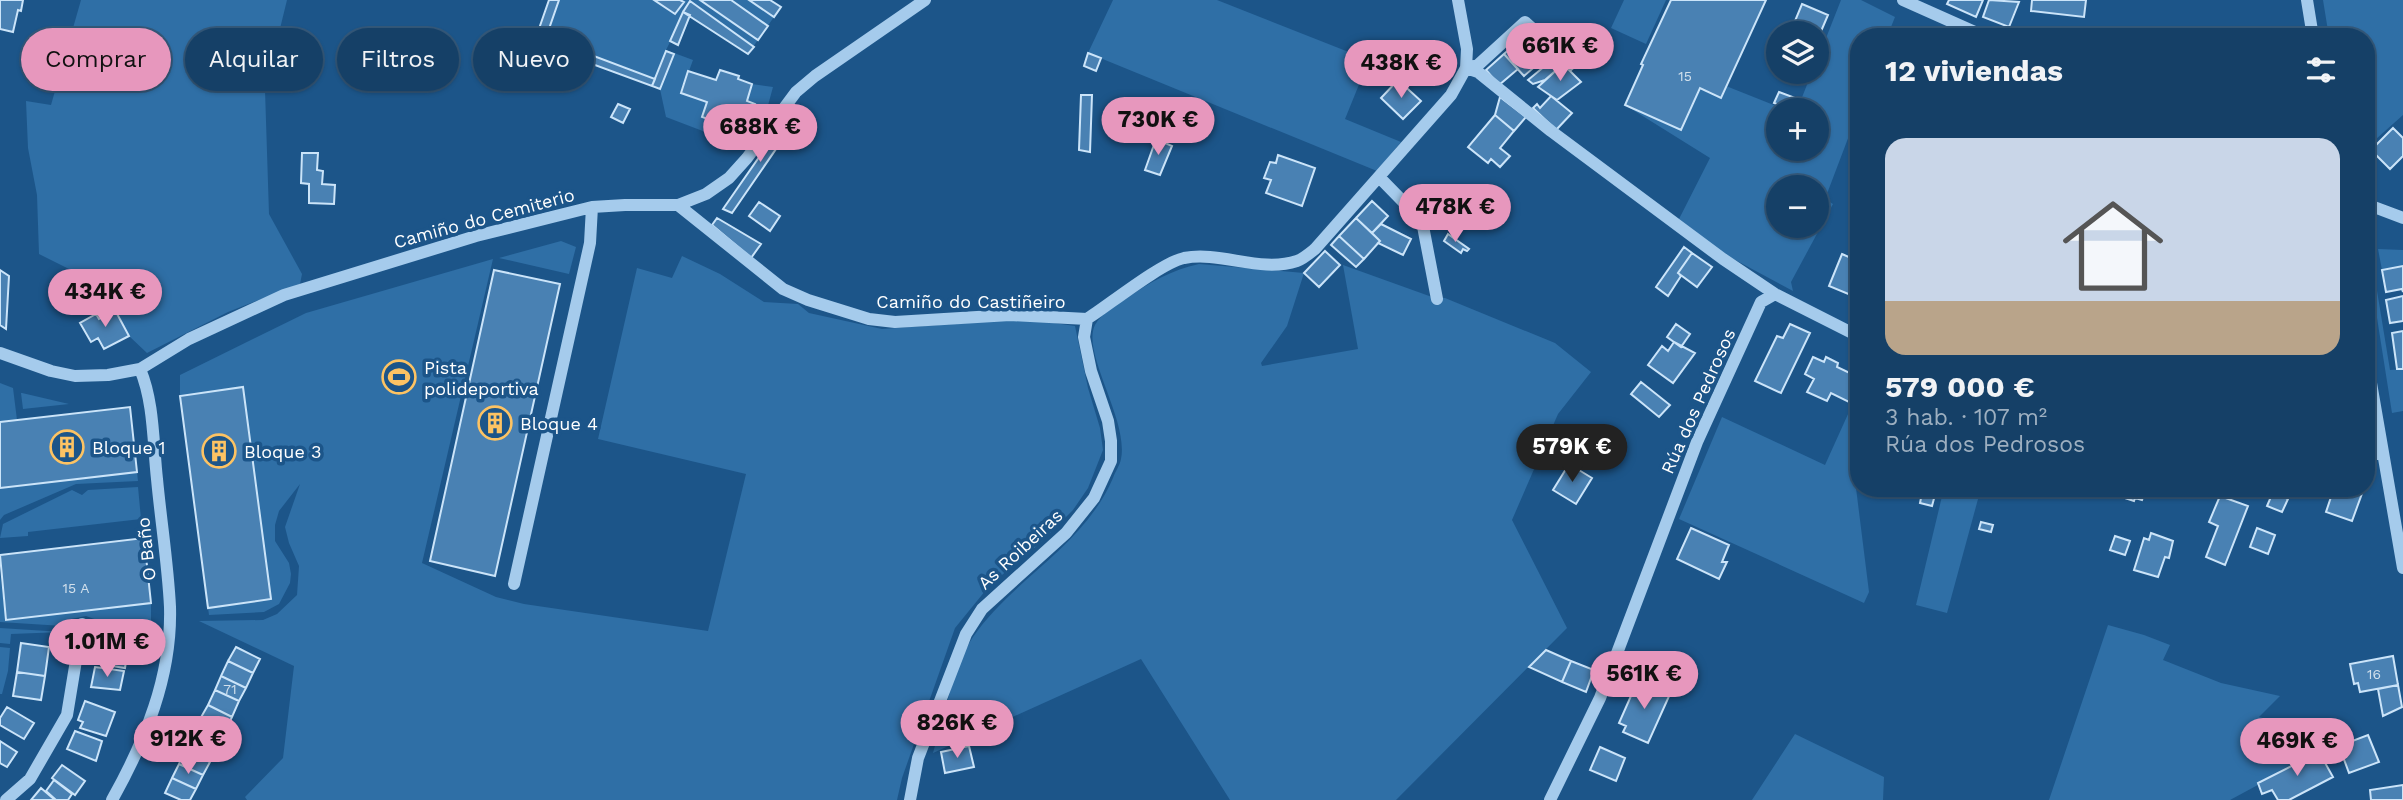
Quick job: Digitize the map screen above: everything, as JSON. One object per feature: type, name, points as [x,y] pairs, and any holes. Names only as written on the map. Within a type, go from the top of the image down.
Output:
[{"type":"street","name":"Camiño do Cemiterio","points":[[0,353],[51,371],[75,376],[108,375],[140,369],[189,339],[284,295],[476,236],[592,207],[678,205],[706,194],[729,178],[796,92],[925,0]]},
{"type":"street","points":[[1087,319],[1161,269],[1183,258],[1273,265],[1298,261],[1324,240],[1451,95],[1466,68],[1467,49],[1458,0]]},
{"type":"street","points":[[1903,0],[1966,28]]},
{"type":"street","points":[[2307,0],[2312,28]]},
{"type":"street","points":[[1466,68],[1478,65],[1525,22],[1545,40]]},
{"type":"street","points":[[1466,68],[1478,72],[1551,131],[1723,259],[1774,294],[1850,332]]},
{"type":"street","points":[[1380,178],[1422,221],[1437,299]]},
{"type":"street","name":"Camiño do Castiñeiro","points":[[678,205],[783,289],[808,300],[869,319],[895,322],[1010,315],[1087,319]]},
{"type":"street","points":[[514,584],[590,243],[592,207]]},
{"type":"street","points":[[2375,207],[2403,218]]},
{"type":"street","name":"Rúa dos Pedrosos","points":[[1550,800],[1600,698],[1697,442],[1761,302],[1774,294]]},
{"type":"street","name":"As Roibeiras","points":[[910,800],[918,758],[966,634],[982,608],[1066,533],[1094,499],[1111,461],[1108,421],[1091,371],[1084,337],[1087,319]]},
{"type":"street","name":"O Baño","points":[[112,800],[142,741],[164,671],[168,646],[170,608],[146,384],[140,369]]},
{"type":"street","points":[[2375,407],[2403,568]]},
{"type":"street","points":[[2375,454],[2383,454]]},
{"type":"street","points":[[2389,485],[2403,493]]},
{"type":"street","points":[[6,800],[30,779],[67,715],[82,624]]},
{"type":"shaded area","points":[[81,0],[287,0],[280,28],[185,28],[185,91],[265,91],[269,214],[302,274],[300,284],[228,312],[147,353],[129,336],[97,283],[39,254],[37,195],[28,148],[26,101],[51,105],[55,91],[171,91],[171,28],[73,28]]},
{"type":"shaded area","points":[[549,0],[770,0],[781,7],[748,54],[691,16],[678,45],[670,42],[666,50],[693,60],[681,93],[707,102],[702,117],[724,124],[728,113],[749,119],[755,104],[747,101],[752,84],[773,87],[764,120],[756,131],[721,138],[666,117],[660,89],[594,65],[594,28],[539,28]]},
{"type":"shaded area","points":[[1113,0],[1217,0],[1369,60],[1345,119],[1401,142],[1377,171],[1088,53]]},
{"type":"shaded area","points":[[1624,0],[1666,0],[1646,44],[1611,28]]},
{"type":"shaded area","points":[[1841,0],[1861,0],[1895,17],[1891,28],[1850,28],[1850,133],[1829,188],[1829,175],[1766,175],[1766,238],[1815,238],[1791,282],[1793,291],[1726,255],[1679,219],[1710,158],[1625,105],[1681,130],[1700,88],[1721,98],[1726,86],[1766,102],[1766,161],[1829,161],[1829,98],[1802,98],[1807,84],[1829,84],[1829,30]]},
{"type":"shaded area","points":[[2323,0],[2403,0],[2403,115],[2375,140],[2375,28],[2328,28]]},
{"type":"shaded area","points":[[561,241],[576,247],[569,274],[499,258]]},
{"type":"shaded area","points":[[2378,249],[2403,250],[2403,266],[2382,270]]},
{"type":"shaded area","points":[[682,256],[720,274],[764,302],[798,304],[809,313],[882,329],[1026,319],[1075,326],[1103,450],[1088,488],[1073,510],[1039,544],[990,585],[955,628],[902,778],[897,800],[247,800],[245,797],[283,758],[294,666],[199,621],[263,620],[277,614],[297,595],[299,566],[285,527],[300,484],[279,511],[275,525],[275,541],[289,563],[291,574],[290,583],[279,604],[264,612],[209,615],[208,608],[271,599],[242,387],[180,396],[180,375],[306,313],[493,259],[422,563],[496,597],[524,604],[708,631],[746,474],[598,439],[637,268],[672,278]]},
{"type":"shaded area","points":[[1199,264],[1304,273],[1287,326],[1261,363],[1262,366],[1358,349],[1343,265],[1432,297],[1445,298],[1555,343],[1591,372],[1558,414],[1512,520],[1567,628],[1396,800],[1230,800],[1141,659],[933,753],[960,662],[973,637],[1008,597],[1085,523],[1100,502],[1120,464],[1122,443],[1094,352],[1092,337],[1095,325],[1110,310],[1144,287],[1170,273]]},
{"type":"shaded area","points":[[2375,278],[2390,370],[2403,369],[2403,411],[2392,413],[2375,305]]},
{"type":"shaded area","points":[[0,383],[13,388],[17,420],[0,422]]},
{"type":"shaded area","points":[[22,393],[69,404],[23,409]]},
{"type":"shaded area","points":[[1850,410],[1850,497],[1857,497],[1869,592],[1864,603],[1679,519],[1722,417],[1825,465]]},
{"type":"shaded area","points":[[137,472],[138,481],[76,484],[4,515],[0,520],[0,488]]},
{"type":"shaded area","points":[[138,487],[141,519],[28,532],[28,536],[0,538],[3,524],[72,490],[82,495],[88,490]]},
{"type":"shaded area","points":[[1942,497],[1979,497],[1947,613],[1916,605]]},
{"type":"shaded area","points":[[0,573],[6,620],[151,603],[151,630],[111,625],[86,616],[66,620],[63,626],[0,622]]},
{"type":"shaded area","points":[[2108,625],[2170,645],[2163,660],[2221,683],[2280,696],[2259,717],[2290,725],[2319,752],[2230,800],[2049,800]]},
{"type":"shaded area","points":[[0,628],[63,632],[11,634],[10,644],[0,643]]},
{"type":"shaded area","points":[[0,647],[10,648],[2,694],[0,694]]},
{"type":"shaded area","points":[[1795,734],[1884,777],[1883,800],[1752,800]]},
{"type":"building","points":[[0,0],[23,0],[13,32],[0,29]]},
{"type":"building","points":[[549,0],[559,0],[549,28],[539,28]]},
{"type":"building","points":[[654,0],[680,0],[684,2],[675,14]]},
{"type":"building","points":[[700,0],[731,0],[768,26],[758,40]]},
{"type":"building","points":[[749,0],[770,0],[781,7],[774,17]]},
{"type":"building","points":[[1671,0],[1766,0],[1721,98],[1700,88],[1681,130],[1625,105]]},
{"type":"building","points":[[1949,0],[1983,0],[1976,17],[1947,4]]},
{"type":"building","points":[[1989,0],[2019,2],[2009,27],[1983,17]]},
{"type":"building","points":[[2032,0],[2086,0],[2084,17],[2031,11]]},
{"type":"building","points":[[690,1],[754,47],[748,54],[683,12]]},
{"type":"building","points":[[1802,4],[1828,15],[1825,21],[1795,21]]},
{"type":"building","points":[[683,12],[690,15],[678,45],[670,41]]},
{"type":"building","points":[[1527,33],[1547,56],[1524,76],[1504,54]]},
{"type":"building","points":[[666,51],[674,54],[660,89],[652,86]]},
{"type":"building","points":[[1563,51],[1577,65],[1570,71],[1563,64],[1545,80],[1533,84],[1528,80]]},
{"type":"building","points":[[1088,53],[1101,58],[1096,71],[1084,66]]},
{"type":"building","points":[[1504,54],[1518,69],[1499,85],[1486,70]]},
{"type":"building","points":[[594,56],[655,79],[652,86],[594,65]]},
{"type":"building","points":[[1563,64],[1581,82],[1557,100],[1538,87]]},
{"type":"building","points":[[720,70],[739,76],[738,79],[752,84],[747,101],[755,104],[749,120],[728,113],[724,125],[702,117],[707,102],[681,93],[688,71],[716,80]]},
{"type":"building","points":[[1398,80],[1421,101],[1403,119],[1381,98]]},
{"type":"building","points":[[1779,92],[1795,98],[1776,98]]},
{"type":"building","points":[[1081,95],[1092,95],[1090,152],[1079,150]]},
{"type":"building","points":[[1551,96],[1572,113],[1556,130],[1533,108],[1537,104],[1540,108]]},
{"type":"building","points":[[1500,97],[1526,117],[1514,131],[1495,115]]},
{"type":"building","points":[[618,104],[630,109],[623,123],[611,117]]},
{"type":"building","points":[[789,114],[798,117],[732,213],[723,209]]},
{"type":"building","points":[[1495,115],[1514,131],[1500,148],[1510,156],[1500,167],[1491,159],[1488,163],[1468,147]]},
{"type":"building","points":[[2393,128],[2403,138],[2403,156],[2390,169],[2375,154],[2375,146]]},
{"type":"building","points":[[1156,139],[1172,146],[1160,175],[1145,170]]},
{"type":"building","points":[[302,153],[318,153],[317,170],[323,171],[322,184],[335,185],[334,204],[309,203],[309,184],[301,183]]},
{"type":"building","points":[[1278,155],[1315,168],[1302,206],[1266,193],[1271,180],[1264,178],[1270,162],[1276,163]]},
{"type":"building","points":[[1372,201],[1388,216],[1372,233],[1356,218]]},
{"type":"building","points":[[759,202],[780,216],[770,231],[749,216]]},
{"type":"building","points":[[717,218],[761,244],[751,258],[712,225]]},
{"type":"building","points":[[1356,218],[1380,241],[1364,259],[1339,236]]},
{"type":"building","points":[[1381,224],[1411,239],[1403,255],[1378,243],[1380,241],[1372,233]]},
{"type":"building","points":[[1448,234],[1469,249],[1463,249],[1461,253],[1444,241]]},
{"type":"building","points":[[1339,236],[1364,259],[1356,267],[1331,245]]},
{"type":"building","points":[[1684,247],[1692,253],[1678,273],[1681,276],[1668,296],[1656,287]]},
{"type":"building","points":[[1325,251],[1340,265],[1319,287],[1304,273]]},
{"type":"building","points":[[1692,253],[1712,267],[1697,287],[1678,273]]},
{"type":"building","points":[[1842,254],[1850,258],[1850,295],[1829,286]]},
{"type":"building","points":[[2403,266],[2403,292],[2402,289],[2386,292],[2382,270]]},
{"type":"building","points":[[0,270],[9,276],[6,329],[0,325]]},
{"type":"building","name":"Bloque 4","points":[[494,270],[560,284],[495,576],[430,561]]},
{"type":"building","points":[[2403,296],[2403,321],[2390,323],[2386,300]]},
{"type":"building","points":[[115,310],[129,336],[104,349],[98,338],[91,342],[80,323],[96,314],[99,319]]},
{"type":"building","points":[[1676,324],[1690,334],[1681,347],[1667,337]]},
{"type":"building","points":[[1790,324],[1810,333],[1781,393],[1755,381],[1777,336],[1783,338]]},
{"type":"building","points":[[2403,331],[2403,369],[2397,369],[2392,333]]},
{"type":"building","points":[[1674,342],[1695,353],[1673,383],[1648,365],[1662,346],[1668,351]]},
{"type":"building","points":[[1813,357],[1824,362],[1826,357],[1838,363],[1837,367],[1850,373],[1850,402],[1831,393],[1827,401],[1807,392],[1814,379],[1805,374]]},
{"type":"building","points":[[1641,382],[1670,405],[1659,417],[1631,394]]},
{"type":"building","name":"Bloque 3","points":[[243,387],[271,599],[208,608],[180,396]]},
{"type":"building","name":"Bloque 1","points":[[130,407],[137,472],[0,488],[0,422]]},
{"type":"building","points":[[1569,464],[1592,478],[1576,504],[1553,490]]},
{"type":"building","points":[[1921,497],[1934,497],[1932,506],[1920,503]]},
{"type":"building","points":[[2143,497],[2142,500],[2135,498],[2134,501],[2125,498]]},
{"type":"building","points":[[2220,497],[2248,506],[2225,565],[2206,557],[2218,526],[2209,522]]},
{"type":"building","points":[[2271,497],[2288,499],[2282,512],[2267,506]]},
{"type":"building","points":[[2331,497],[2361,497],[2352,521],[2326,512]]},
{"type":"building","points":[[1981,522],[1993,525],[1991,532],[1979,529]]},
{"type":"building","points":[[1691,528],[1729,545],[1722,562],[1727,562],[1719,579],[1677,559]]},
{"type":"building","points":[[2257,528],[2275,535],[2268,554],[2250,547]]},
{"type":"building","points":[[2151,533],[2173,541],[2169,558],[2165,557],[2158,577],[2134,570],[2144,538],[2149,540]]},
{"type":"building","points":[[2115,536],[2130,541],[2125,555],[2110,550]]},
{"type":"building","points":[[144,538],[151,603],[6,620],[0,555]]},
{"type":"building","points":[[101,638],[129,642],[125,668],[99,664]]},
{"type":"building","points":[[21,643],[49,647],[45,676],[17,672]]},
{"type":"building","points":[[236,647],[260,659],[253,673],[228,661]]},
{"type":"building","points":[[1546,650],[1571,661],[1562,682],[1529,667]]},
{"type":"building","points":[[2393,656],[2398,685],[2360,692],[2358,683],[2354,684],[2350,664]]},
{"type":"building","points":[[228,661],[253,673],[246,688],[221,676]]},
{"type":"building","points":[[1571,661],[1594,670],[1586,692],[1562,682]]},
{"type":"building","points":[[95,667],[124,671],[120,690],[91,687]]},
{"type":"building","points":[[17,672],[45,676],[41,700],[13,696]]},
{"type":"building","points":[[221,676],[246,688],[239,701],[215,690]]},
{"type":"building","points":[[1638,680],[1670,694],[1648,743],[1623,732],[1626,726],[1619,723]]},
{"type":"building","points":[[2398,685],[2402,707],[2383,716],[2378,689]]},
{"type":"building","points":[[215,690],[239,701],[232,717],[208,705]]},
{"type":"building","points":[[85,701],[115,712],[106,736],[80,728],[83,722],[78,720]]},
{"type":"building","points":[[208,705],[232,717],[225,732],[200,719]]},
{"type":"building","points":[[7,707],[34,723],[24,739],[0,725],[0,718]]},
{"type":"building","points":[[200,719],[225,732],[218,746],[193,733]]},
{"type":"building","points":[[75,731],[102,741],[96,761],[67,749]]},
{"type":"building","points":[[193,733],[218,746],[210,762],[185,750]]},
{"type":"building","points":[[2368,735],[2379,762],[2349,773],[2339,746]]},
{"type":"building","points":[[0,741],[17,752],[7,767],[0,763]]},
{"type":"building","points":[[969,746],[974,767],[945,773],[941,752]]},
{"type":"building","points":[[1600,747],[1625,758],[1616,781],[1590,770]]},
{"type":"building","points":[[185,750],[210,762],[203,775],[179,764]]},
{"type":"building","points":[[2319,752],[2333,777],[2289,800],[2278,800],[2272,790],[2262,794],[2258,783]]},
{"type":"building","points":[[179,764],[203,775],[196,789],[172,778]]},
{"type":"building","points":[[62,765],[85,781],[75,795],[52,778]]},
{"type":"building","points":[[172,778],[196,789],[190,800],[181,800],[165,793]]},
{"type":"building","points":[[54,780],[72,794],[68,800],[56,800],[46,791]]},
{"type":"building","points":[[2403,785],[2403,800],[2371,800],[2370,790]]},
{"type":"building","points":[[41,788],[55,800],[31,800]]},
{"type":"place","name":"Pista polideportiva","points":[[399,377]]},
{"type":"place","name":"Bloque 4","points":[[495,423]]},
{"type":"place","name":"Bloque 1","points":[[67,447]]},
{"type":"place","name":"Bloque 3","points":[[219,451]]}]
